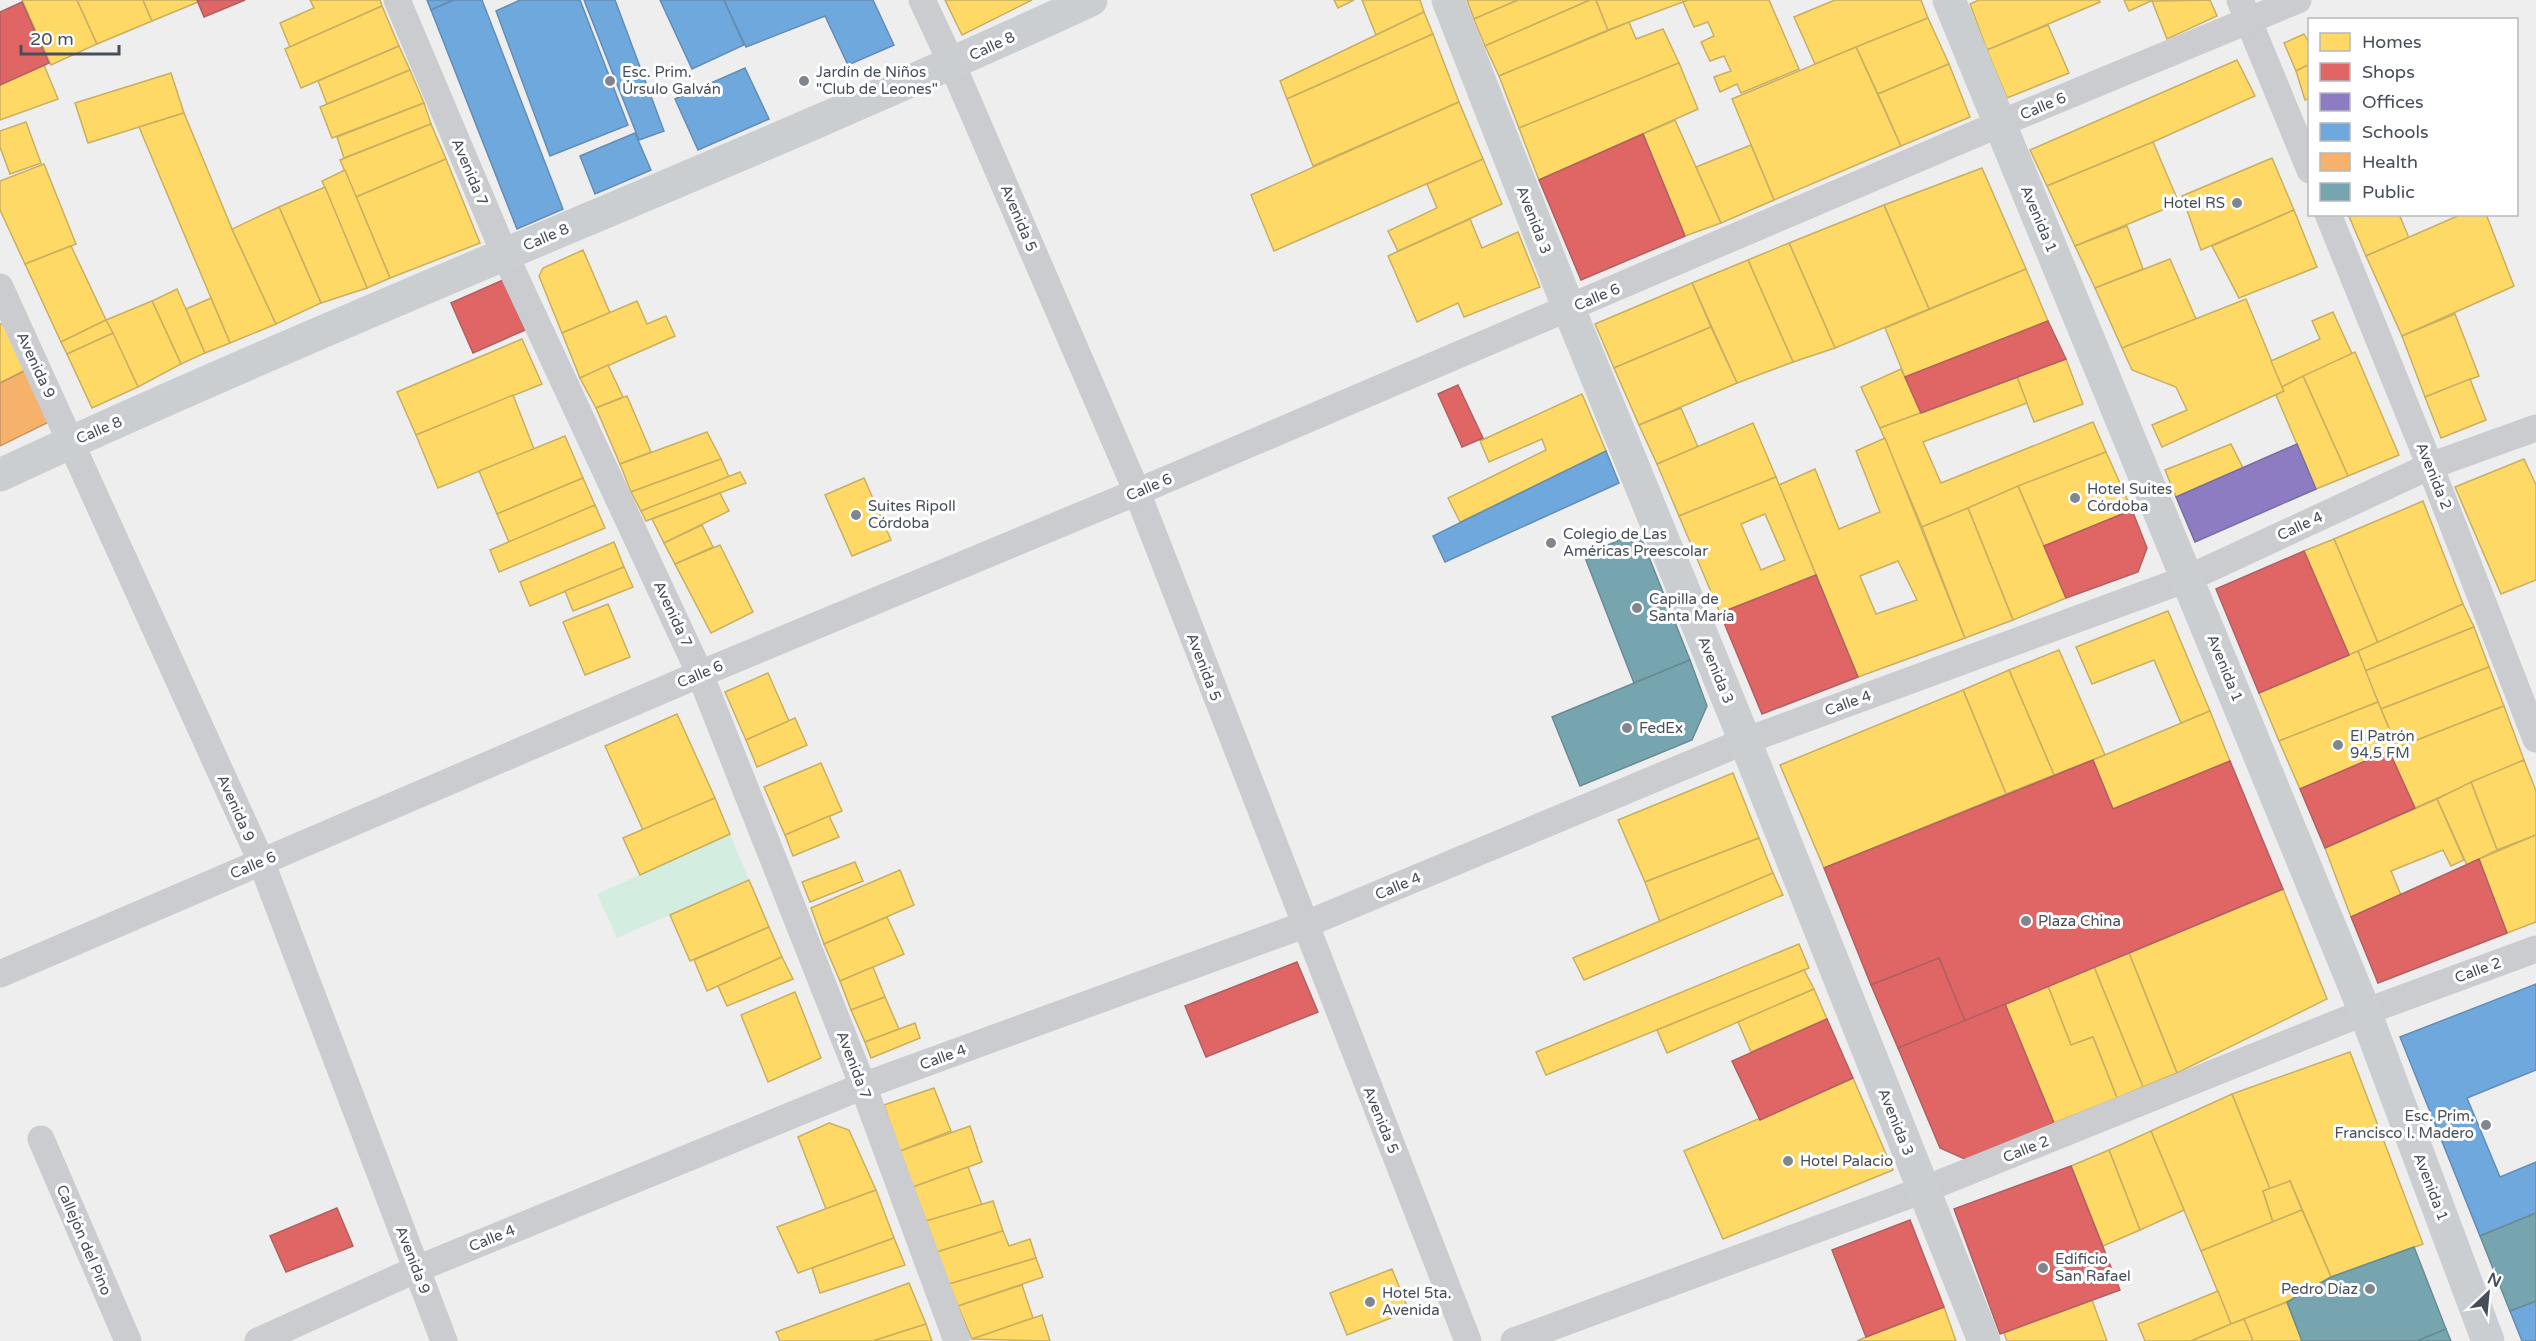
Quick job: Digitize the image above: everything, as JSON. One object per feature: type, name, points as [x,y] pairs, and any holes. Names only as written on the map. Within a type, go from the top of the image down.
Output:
[{"type":"main road","name":"Calle 8","points":[[0,475],[71,442],[952,64],[1091,0]]},
{"type":"main road","name":"Avenida 3","points":[[1448,0],[1569,309],[1745,741],[1984,1341]]},
{"type":"main road","name":"Avenida 1","points":[[1950,0],[1999,124],[2189,578],[2365,1012],[2488,1341]]},
{"type":"street","name":"Avenida 7","points":[[397,0],[505,255],[700,674],[863,1086],[957,1341]]},
{"type":"street","name":"Avenida 5","points":[[922,0],[952,64],[1137,492],[1468,1341]]},
{"type":"street","name":"Calle 6","points":[[0,974],[700,674],[1569,309],[1999,124],[2244,10],[2292,2]]},
{"type":"street","points":[[2244,10],[2308,165]]},
{"type":"street","name":"Avenida 2","points":[[2329,216],[2430,466],[2536,739]]},
{"type":"street","name":"Avenida 9","points":[[0,287],[261,861],[444,1341]]},
{"type":"street","name":"Calle 4","points":[[258,1341],[417,1269],[863,1086],[1304,925],[1745,741],[2189,578],[2430,466],[2536,428]]},
{"type":"street","name":"Calle 2","points":[[1514,1341],[1923,1190],[2365,1012],[2536,949]]},
{"type":"street","name":"Callejón del Pino","points":[[41,1138],[128,1341]]},
{"type":"green space","points":[[730,834],[749,880],[617,938],[597,894]]},
{"type":"building: Homes","points":[[22,0],[77,0],[97,44],[51,65]]},
{"type":"building: Homes","points":[[77,0],[143,0],[152,21],[97,44]]},
{"type":"building: Homes","points":[[143,0],[197,0],[198,2],[152,21]]},
{"type":"building: Homes","points":[[310,0],[380,0],[382,6],[290,47],[280,23],[314,8]]},
{"type":"building: Homes","points":[[945,0],[1032,0],[962,35]]},
{"type":"building: Homes","points":[[1334,0],[1354,0],[1338,8]]},
{"type":"building: Homes","points":[[1362,0],[1420,0],[1424,12],[1376,35]]},
{"type":"building: Homes","points":[[1467,0],[1518,0],[1474,19]]},
{"type":"building: Homes","points":[[1518,0],[1590,0],[1485,46],[1474,19]]},
{"type":"building: Homes","points":[[1590,0],[1596,0],[1608,30],[1499,76],[1485,46]]},
{"type":"building: Homes","points":[[1596,0],[1688,0],[1608,30]]},
{"type":"building: Homes","points":[[1688,0],[1769,0],[1799,69],[1741,93],[1737,84],[1720,92],[1714,77],[1731,71],[1724,56],[1710,61],[1701,42],[1714,36],[1708,22],[1694,27],[1683,2]]},
{"type":"building: Homes","points":[[1835,0],[1921,0],[1928,18],[1815,64],[1794,17]]},
{"type":"building: Homes","points":[[1979,0],[2099,0],[2100,2],[1987,50],[1970,4]]},
{"type":"building: Homes","points":[[2124,0],[2153,0],[2129,11]]},
{"type":"building: Homes","points":[[2210,0],[2217,16],[2167,39],[2152,1]]},
{"type":"building: Homes","points":[[382,6],[399,46],[301,88],[285,49]]},
{"type":"building: Homes","points":[[1424,12],[1433,34],[1287,99],[1280,81]]},
{"type":"building: Homes","points":[[1928,18],[1949,64],[1878,94],[1856,47]]},
{"type":"building: Homes","points":[[1629,22],[1636,39],[1663,29],[1679,63],[1519,128],[1499,76]]},
{"type":"building: Homes","points":[[2048,25],[2069,73],[2007,98],[1987,50]]},
{"type":"building: Homes","points":[[1433,34],[1459,102],[1313,166],[1287,99]]},
{"type":"building: Homes","points":[[2304,34],[2308,41],[2308,65],[2296,71],[2284,43]]},
{"type":"building: Homes","points":[[399,46],[410,70],[327,104],[318,81]]},
{"type":"building: Homes","points":[[1856,47],[1901,146],[1774,200],[1732,99]]},
{"type":"building: Homes","points":[[2237,60],[2255,96],[2047,186],[2030,150]]},
{"type":"building: Homes","points":[[1679,63],[1698,109],[1539,180],[1519,128]]},
{"type":"building: Homes","points":[[1949,64],[1970,117],[1901,146],[1878,94]]},
{"type":"building: Homes","points":[[44,65],[58,99],[0,120],[0,85]]},
{"type":"building: Homes","points":[[2308,65],[2308,99],[2305,100],[2296,71]]},
{"type":"building: Homes","points":[[410,70],[424,103],[332,138],[320,107]]},
{"type":"building: Homes","points":[[171,73],[184,113],[88,143],[75,103]]},
{"type":"building: Homes","points":[[1459,102],[1483,159],[1274,251],[1251,195]]},
{"type":"building: Homes","points":[[424,103],[431,124],[344,158],[337,137]]},
{"type":"building: Homes","points":[[184,113],[232,229],[276,324],[230,343],[139,127]]},
{"type":"building: Homes","points":[[1675,120],[1721,223],[1685,236],[1643,134]]},
{"type":"building: Homes","points":[[26,122],[41,163],[10,174],[0,147],[0,131]]},
{"type":"building: Homes","points":[[431,124],[446,159],[356,197],[340,160]]},
{"type":"building: Homes","points":[[2153,142],[2179,203],[2075,246],[2047,186]]},
{"type":"building: Homes","points":[[1751,145],[1774,200],[1721,223],[1696,167]]},
{"type":"building: Homes","name":"Hotel RS","points":[[2272,158],[2294,210],[2201,250],[2182,196]]},
{"type":"building: Homes","points":[[446,159],[480,243],[390,278],[356,197]]},
{"type":"building: Homes","points":[[1483,159],[1502,204],[1398,251],[1388,231],[1437,208],[1427,184]]},
{"type":"building: Homes","points":[[44,164],[76,244],[25,264],[0,210],[0,181]]},
{"type":"building: Homes","points":[[1982,168],[2026,269],[1929,309],[1884,205]]},
{"type":"building: Homes","points":[[345,170],[390,278],[367,288],[322,181]]},
{"type":"building: Homes","points":[[325,187],[367,288],[321,303],[279,207]]},
{"type":"building: Homes","points":[[1884,205],[1929,309],[1835,348],[1789,243]]},
{"type":"building: Homes","points":[[279,207],[321,303],[276,324],[232,229]]},
{"type":"building: Homes","points":[[2294,210],[2317,267],[2239,298],[2212,246]]},
{"type":"building: Homes","points":[[2349,216],[2400,216],[2409,238],[2366,256]]},
{"type":"building: Homes","points":[[2457,216],[2487,216],[2514,286],[2402,336],[2366,256]]},
{"type":"building: Homes","points":[[1470,219],[1482,248],[1518,232],[1540,287],[1464,317],[1458,303],[1417,322],[1388,256]]},
{"type":"building: Homes","points":[[2127,226],[2143,269],[2095,288],[2075,246]]},
{"type":"building: Homes","points":[[1789,243],[1835,348],[1793,362],[1748,260]]},
{"type":"building: Homes","points":[[71,246],[106,320],[61,342],[25,264]]},
{"type":"building: Homes","points":[[583,250],[610,313],[562,333],[539,276],[543,268]]},
{"type":"building: Homes","points":[[2170,259],[2196,319],[2122,348],[2095,288]]},
{"type":"building: Homes","points":[[1748,260],[1793,362],[1737,383],[1692,283]]},
{"type":"building: Homes","points":[[2026,269],[2048,321],[1905,377],[1885,328]]},
{"type":"building: Homes","points":[[1692,283],[1711,327],[1614,368],[1595,324]]},
{"type":"building: Homes","points":[[177,289],[205,353],[181,364],[152,301]]},
{"type":"building: Homes","points":[[211,298],[230,343],[205,353],[186,309]]},
{"type":"building: Homes","points":[[2246,299],[2284,391],[2162,447],[2152,425],[2187,410],[2176,387],[2132,370],[2122,348]]},
{"type":"building: Homes","points":[[152,301],[181,364],[138,387],[106,320]]},
{"type":"building: Homes","points":[[637,301],[647,324],[666,316],[675,336],[580,378],[562,333]]},
{"type":"building: Homes","points":[[2333,312],[2352,354],[2282,387],[2271,361],[2320,339],[2312,321]]},
{"type":"building: Homes","points":[[2455,314],[2479,376],[2425,397],[2402,336]]},
{"type":"building: Homes","points":[[106,320],[113,333],[67,354],[61,342]]},
{"type":"building: Homes","points":[[3,323],[26,370],[0,383],[0,324]]},
{"type":"building: Homes","points":[[1711,327],[1737,383],[1639,425],[1614,368]]},
{"type":"building: Homes","points":[[113,333],[138,387],[92,408],[67,354]]},
{"type":"building: Homes","points":[[522,339],[542,384],[416,435],[397,392]]},
{"type":"building: Homes","points":[[2355,352],[2399,455],[2348,476],[2303,376]]},
{"type":"building: Homes","points":[[2066,359],[2083,404],[2034,422],[2017,377]]},
{"type":"building: Homes","points":[[608,365],[623,397],[596,408],[580,378]]},
{"type":"building: Homes","points":[[1901,369],[1921,413],[1880,428],[1861,387]]},
{"type":"building: Homes","points":[[2303,376],[2348,476],[2316,489],[2276,395],[2284,391],[2282,387]]},
{"type":"building: Homes","points":[[2017,377],[2027,403],[1923,442],[1941,483],[2093,422],[2106,452],[1922,527],[1880,428]]},
{"type":"building: Homes","points":[[2470,379],[2486,420],[2441,438],[2425,397]]},
{"type":"building: Homes","points":[[1582,394],[1606,451],[1460,522],[1448,498],[1546,450],[1542,439],[1489,462],[1480,441]]},
{"type":"building: Homes","points":[[513,395],[534,449],[438,488],[416,435]]},
{"type":"building: Homes","points":[[627,396],[651,452],[620,464],[596,408]]},
{"type":"building: Homes","points":[[1681,408],[1698,447],[1657,464],[1639,425]]},
{"type":"building: Homes","points":[[1753,423],[1776,477],[1679,516],[1657,464]]},
{"type":"building: Homes","points":[[707,432],[721,459],[631,492],[620,464]]},
{"type":"building: Homes","points":[[565,436],[583,478],[497,514],[479,471]]},
{"type":"building: Homes","points":[[1885,438],[1965,638],[1858,677],[1779,485],[1815,469],[1839,529],[1880,512],[1856,451]],"holes":[[[1898,561],[1917,600],[1876,614],[1860,576]]]},
{"type":"building: Homes","points":[[2231,444],[2243,468],[2176,497],[2165,470]]},
{"type":"building: Homes","name":"Hotel Suites Córdoba","points":[[2106,452],[2132,510],[2044,546],[2018,486]]},
{"type":"building: Homes","points":[[721,459],[729,477],[641,511],[631,492]]},
{"type":"building: Homes","points":[[2524,459],[2536,485],[2536,580],[2501,594],[2455,487]]},
{"type":"building: Homes","points":[[740,472],[746,483],[646,521],[641,511]]},
{"type":"building: Homes","points":[[1776,477],[1816,575],[1720,613],[1679,516]],"holes":[[[1765,514],[1785,560],[1761,570],[1741,524]]]},
{"type":"building: Homes","points":[[583,478],[595,505],[509,542],[497,514]]},
{"type":"building: Homes","points":[[864,478],[891,540],[852,556],[825,495]]},
{"type":"building: Homes","points":[[2018,486],[2066,598],[2013,620],[1968,508]]},
{"type":"building: Homes","points":[[720,493],[729,511],[664,543],[652,519]]},
{"type":"building: Homes","points":[[2423,501],[2463,604],[2378,643],[2334,539]]},
{"type":"building: Homes","points":[[595,505],[605,528],[499,572],[490,550]]},
{"type":"building: Homes","points":[[1968,508],[2013,620],[1965,638],[1922,527]]},
{"type":"building: Homes","points":[[702,525],[713,547],[675,564],[664,543]]},
{"type":"building: Homes","points":[[2334,539],[2378,643],[2349,655],[2304,551]]},
{"type":"building: Homes","points":[[614,542],[624,567],[530,606],[520,582]]},
{"type":"building: Homes","points":[[720,545],[753,612],[711,633],[675,564]]},
{"type":"building: Homes","points":[[624,567],[633,587],[573,611],[565,591]]},
{"type":"building: Homes","points":[[608,604],[630,657],[585,675],[563,622]]},
{"type":"building: Homes","points":[[2463,604],[2474,627],[2365,671],[2358,651]]},
{"type":"building: Homes","points":[[2168,611],[2210,711],[2181,723],[2154,660],[2092,684],[2076,647]]},
{"type":"building: Homes","points":[[2474,627],[2489,667],[2381,709],[2365,671]]},
{"type":"building: Homes","points":[[2059,650],[2105,755],[2054,775],[2009,670]]},
{"type":"building: Homes","points":[[2358,651],[2378,702],[2279,741],[2259,693]]},
{"type":"building: Homes","points":[[2489,667],[2504,706],[2397,748],[2381,709]]},
{"type":"building: Homes","points":[[2009,670],[2054,775],[2006,794],[1963,690]]},
{"type":"building: Homes","points":[[768,673],[789,721],[746,740],[725,692]]},
{"type":"building: Homes","points":[[1963,690],[2006,794],[1824,868],[1780,765]]},
{"type":"building: Homes","name":"El Patrón 94.5 FM","points":[[2378,702],[2397,748],[2300,789],[2279,741]]},
{"type":"building: Homes","points":[[2504,706],[2524,760],[2415,808],[2389,751]]},
{"type":"building: Homes","points":[[2210,711],[2230,761],[2113,809],[2093,760]]},
{"type":"building: Homes","points":[[677,714],[715,798],[643,830],[605,746]]},
{"type":"building: Homes","points":[[795,718],[807,745],[757,767],[746,740]]},
{"type":"building: Homes","points":[[2524,760],[2536,791],[2536,835],[2497,850],[2471,782]]},
{"type":"building: Homes","points":[[821,763],[842,811],[785,835],[764,787]]},
{"type":"building: Homes","points":[[1733,773],[1759,838],[1645,882],[1618,820]]},
{"type":"building: Homes","points":[[2471,782],[2497,850],[2467,865],[2437,799]]},
{"type":"building: Homes","points":[[715,798],[730,834],[640,875],[623,838]]},
{"type":"building: Homes","points":[[2437,799],[2464,860],[2451,866],[2443,850],[2391,871],[2401,895],[2351,917],[2325,848]]},
{"type":"building: Homes","points":[[829,816],[839,837],[793,856],[785,835]]},
{"type":"building: Homes","points":[[2536,835],[2536,922],[2507,933],[2479,859]]},
{"type":"building: Homes","points":[[1759,838],[1773,873],[1660,922],[1645,882]]},
{"type":"building: Homes","points":[[855,862],[863,881],[810,902],[802,882]]},
{"type":"building: Homes","points":[[900,870],[914,905],[824,944],[811,908]]},
{"type":"building: Homes","points":[[1773,873],[1783,895],[1584,980],[1573,958]]},
{"type":"building: Homes","points":[[749,880],[769,927],[690,961],[670,915]]},
{"type":"building: Homes","points":[[2283,889],[2327,999],[2177,1073],[2129,953]]},
{"type":"building: Homes","points":[[887,917],[904,954],[840,981],[824,944]]},
{"type":"building: Homes","points":[[769,927],[782,957],[707,991],[694,960]]},
{"type":"building: Homes","points":[[1799,944],[1809,968],[1546,1075],[1536,1052]]},
{"type":"building: Homes","points":[[2129,953],[2177,1073],[2143,1087],[2094,967]]},
{"type":"building: Homes","points":[[782,957],[793,979],[727,1006],[718,986]]},
{"type":"building: Homes","points":[[873,967],[885,997],[851,1010],[840,981]]},
{"type":"building: Homes","points":[[2094,967],[2143,1087],[2117,1098],[2093,1037],[2071,1045],[2048,986]]},
{"type":"building: Homes","points":[[1804,970],[1814,989],[1667,1053],[1657,1030]]},
{"type":"building: Homes","points":[[2048,986],[2071,1045],[2093,1037],[2117,1098],[2054,1123],[2005,1004]]},
{"type":"building: Homes","points":[[1814,989],[1827,1019],[1751,1052],[1738,1022]]},
{"type":"building: Homes","points":[[795,992],[821,1058],[768,1082],[741,1015]]},
{"type":"building: Homes","points":[[885,997],[899,1029],[865,1042],[851,1010]]},
{"type":"building: Homes","points":[[915,1023],[920,1038],[871,1058],[865,1042]]},
{"type":"building: Homes","points":[[2350,1052],[2423,1244],[2331,1277],[2290,1181],[2270,1189],[2232,1094]]},
{"type":"building: Homes","name":"Hotel Palacio","points":[[1853,1078],[1893,1170],[1723,1239],[1684,1151]]},
{"type":"building: Homes","points":[[934,1088],[951,1131],[900,1151],[884,1105]]},
{"type":"building: Homes","points":[[2232,1094],[2270,1189],[2263,1191],[2273,1222],[2201,1251],[2151,1131]]},
{"type":"building: Homes","points":[[829,1123],[849,1130],[876,1190],[826,1209],[798,1137]]},
{"type":"building: Homes","points":[[970,1126],[982,1162],[913,1187],[900,1151]]},
{"type":"building: Homes","points":[[2151,1131],[2184,1210],[2140,1230],[2109,1150]]},
{"type":"building: Homes","points":[[2109,1150],[2140,1230],[2103,1246],[2071,1166]]},
{"type":"building: Homes","points":[[968,1167],[982,1205],[926,1221],[913,1187]]},
{"type":"building: Homes","points":[[2290,1181],[2302,1210],[2273,1222],[2263,1191]]},
{"type":"building: Homes","points":[[876,1190],[894,1238],[798,1273],[777,1227]]},
{"type":"building: Homes","points":[[993,1201],[1003,1231],[937,1252],[926,1221]]},
{"type":"building: Homes","points":[[2302,1210],[2331,1277],[2287,1302],[2231,1324],[2201,1251]]},
{"type":"building: Homes","points":[[1003,1231],[1009,1246],[1030,1239],[1036,1258],[949,1284],[937,1252]]},
{"type":"building: Homes","points":[[894,1238],[905,1265],[820,1293],[812,1268]]},
{"type":"building: Homes","points":[[1036,1258],[1043,1277],[958,1306],[949,1284]]},
{"type":"building: Homes","name":"Hotel 5ta. Avenida","points":[[1392,1269],[1409,1311],[1347,1335],[1330,1293]]},
{"type":"building: Homes","points":[[909,1283],[926,1324],[873,1341],[780,1341],[776,1332]]},
{"type":"building: Homes","points":[[1022,1285],[1033,1318],[972,1339],[958,1306]]},
{"type":"building: Homes","points":[[2218,1291],[2231,1324],[2191,1341],[2145,1341],[2138,1324]]},
{"type":"building: Homes","points":[[2092,1300],[2107,1341],[2007,1341],[2004,1333]]},
{"type":"building: Homes","points":[[2287,1302],[2302,1341],[2253,1341],[2244,1319]]},
{"type":"building: Homes","points":[[1944,1307],[1956,1341],[1857,1341],[1866,1337]]},
{"type":"building: Homes","points":[[1042,1315],[1050,1341],[972,1339]]},
{"type":"building: Homes","points":[[2244,1319],[2253,1341],[2191,1341],[2231,1324]]},
{"type":"building: Homes","points":[[926,1324],[932,1341],[873,1341]]},
{"type":"building: Shops","points":[[197,0],[245,0],[204,17]]},
{"type":"building: Shops","points":[[22,2],[49,63],[0,85],[0,12]]},
{"type":"building: Shops","points":[[1643,134],[1685,236],[1581,280],[1539,180]]},
{"type":"building: Shops","points":[[503,280],[525,330],[473,353],[451,303]]},
{"type":"building: Shops","points":[[2048,321],[2066,359],[1921,413],[1905,377]]},
{"type":"building: Shops","points":[[1458,385],[1483,438],[1462,447],[1438,394]]},
{"type":"building: Shops","points":[[2132,510],[2147,548],[2138,572],[2066,598],[2044,546]]},
{"type":"building: Shops","points":[[2304,551],[2349,655],[2259,693],[2216,589]]},
{"type":"building: Shops","points":[[1816,575],[1858,677],[1762,714],[1720,613]]},
{"type":"building: Shops","points":[[2389,751],[2415,808],[2325,848],[2300,789]]},
{"type":"building: Shops","name":"Plaza China","points":[[2093,760],[2113,809],[2230,761],[2283,889],[1965,1021],[1939,958],[1871,985],[1824,868]]},
{"type":"building: Shops","points":[[2479,859],[2507,933],[2378,983],[2351,917]]},
{"type":"building: Shops","points":[[1939,958],[1965,1021],[1898,1048],[1871,985]]},
{"type":"building: Shops","points":[[1297,962],[1318,1012],[1206,1057],[1185,1006]]},
{"type":"building: Shops","points":[[2005,1004],[2054,1123],[1967,1160],[1940,1148],[1898,1048]]},
{"type":"building: Shops","points":[[1827,1019],[1853,1078],[1760,1120],[1732,1061]]},
{"type":"building: Shops","name":"Edificio San Rafael","points":[[2071,1166],[2120,1290],[2000,1334],[1954,1209]]},
{"type":"building: Shops","points":[[337,1208],[353,1246],[286,1272],[270,1236]]},
{"type":"building: Shops","points":[[1910,1220],[1944,1307],[1866,1337],[1832,1250]]},
{"type":"building: Offices","points":[[2297,444],[2316,489],[2195,542],[2176,497]]},
{"type":"building: Schools","points":[[427,0],[453,0],[431,10]]},
{"type":"building: Schools","points":[[454,0],[482,0],[563,209],[517,229],[431,10]]},
{"type":"building: Schools","points":[[520,0],[580,0],[628,125],[550,156],[496,11]]},
{"type":"building: Schools","points":[[584,0],[615,0],[664,131],[639,140]]},
{"type":"building: Schools","points":[[660,0],[724,0],[744,45],[692,69]]},
{"type":"building: Schools","points":[[724,0],[873,0],[894,45],[848,65],[825,16],[746,47]]},
{"type":"building: Schools","points":[[745,68],[769,119],[698,150],[675,99]]},
{"type":"building: Schools","points":[[635,133],[651,170],[595,194],[580,156]]},
{"type":"building: Schools","points":[[1606,451],[1619,483],[1445,562],[1433,536]]},
{"type":"building: Schools","name":"Esc. Prim. Francisco I. Madero","points":[[2536,984],[2536,1070],[2467,1098],[2500,1177],[2536,1162],[2536,1213],[2480,1236],[2400,1037]]},
{"type":"building: Schools","points":[[2536,1301],[2536,1341],[2522,1341],[2510,1311]]},
{"type":"building: Health","points":[[26,370],[49,422],[0,446],[0,383]]},
{"type":"building: Public","name":"Capilla de Santa María","points":[[1639,532],[1690,660],[1634,683],[1584,555]]},
{"type":"building: Public","name":"FedEx","points":[[1690,660],[1707,706],[1692,740],[1580,786],[1552,717]]},
{"type":"building: Public","points":[[2536,1213],[2536,1301],[2510,1311],[2480,1236]]},
{"type":"building: Public","name":"Pedro Díaz","points":[[2414,1247],[2446,1329],[2417,1341],[2302,1341],[2287,1302],[2331,1277]]},
{"type":"building: Public","points":[[2446,1329],[2451,1341],[2417,1341]]},
{"type":"place","name":"Esc. Prim. Úrsulo Galván","points":[[610,81]]},
{"type":"place","name":"Jardín de Niños \"Club de Leones\"","points":[[804,81]]},
{"type":"place","name":"Hotel RS","points":[[2237,203]]},
{"type":"place","name":"Hotel Suites Córdoba","points":[[2075,498]]},
{"type":"place","name":"Suites Ripoll Córdoba","points":[[856,515]]},
{"type":"place","name":"Colegio de Las Américas Preescolar","points":[[1551,543]]},
{"type":"place","name":"Capilla de Santa María","points":[[1637,608]]},
{"type":"place","name":"FedEx","points":[[1627,728]]},
{"type":"place","name":"El Patrón 94.5 FM","points":[[2338,745]]},
{"type":"place","name":"Plaza China","points":[[2026,921]]},
{"type":"place","name":"Esc. Prim. Francisco I. Madero","points":[[2486,1125]]},
{"type":"place","name":"Hotel Palacio","points":[[1788,1161]]},
{"type":"place","name":"Edificio San Rafael","points":[[2043,1268]]},
{"type":"place","name":"Pedro Díaz","points":[[2370,1289]]},
{"type":"place","name":"Hotel 5ta. Avenida","points":[[1370,1302]]}]
